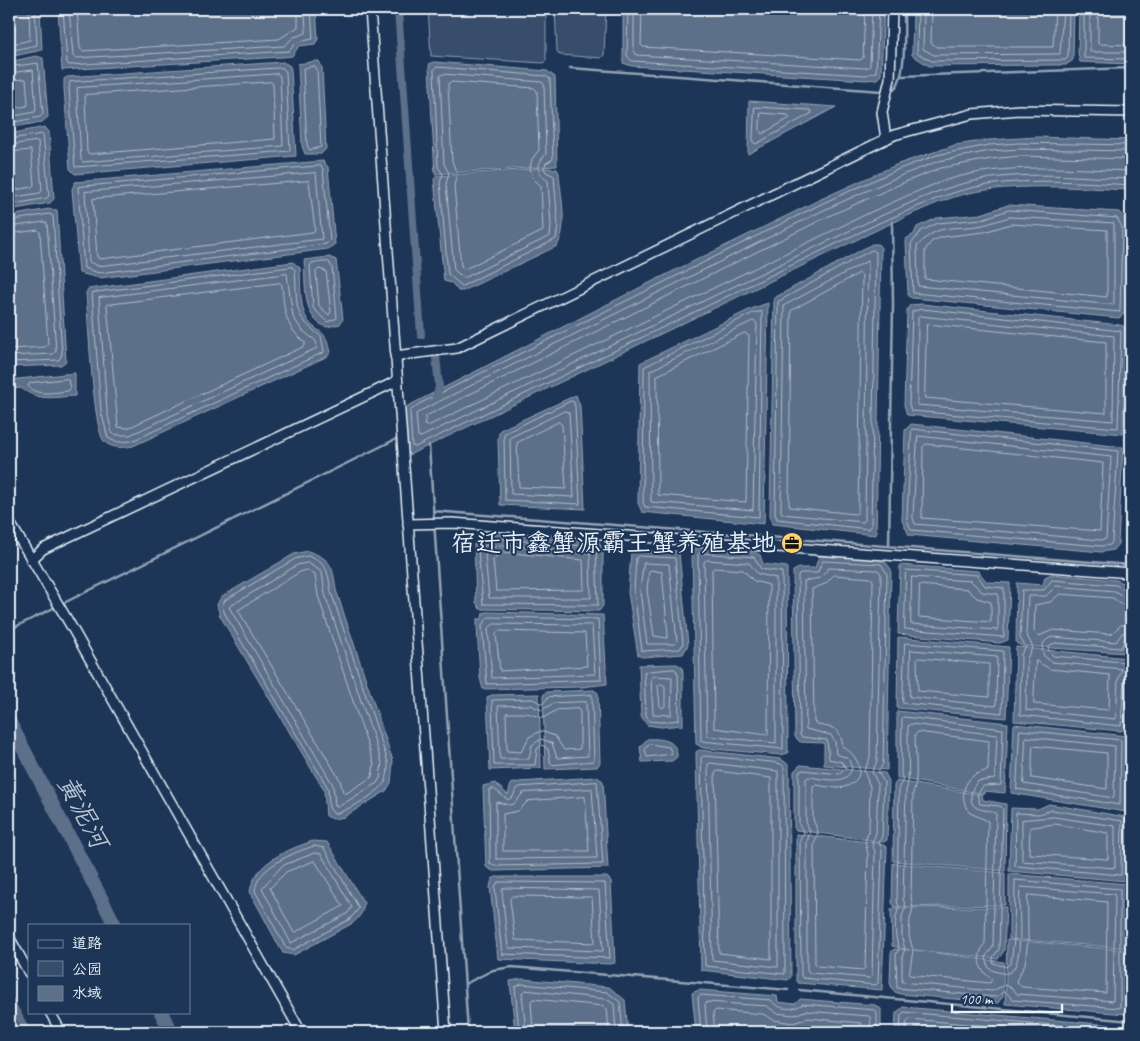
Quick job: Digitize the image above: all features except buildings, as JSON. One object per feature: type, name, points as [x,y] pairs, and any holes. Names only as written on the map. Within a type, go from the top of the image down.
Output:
[{"type":"street","points":[[370,9],[446,1032]]},
{"type":"street","points":[[886,139],[882,112],[890,79],[892,9]]},
{"type":"street","points":[[395,356],[457,348],[886,139],[972,114],[1019,110],[1131,112]]},
{"type":"street","points":[[31,560],[43,549],[397,381]]},
{"type":"street","points":[[9,521],[40,578],[71,626],[301,1032]]},
{"type":"street","points":[[408,524],[434,524],[1131,573]]},
{"type":"street","points":[[9,937],[28,972]]},
{"type":"street","points":[[51,1014],[61,1032]]},
{"type":"green space","points":[[428,9],[546,9],[546,61],[543,63],[431,56]]},
{"type":"green space","points":[[555,9],[606,9],[604,55],[601,58],[560,55],[557,51]]},
{"type":"water","points":[[9,9],[40,9],[42,50],[9,57]]},
{"type":"water","points":[[58,9],[316,9],[318,39],[315,44],[299,46],[292,56],[62,70]]},
{"type":"water","points":[[623,9],[884,9],[881,75],[877,79],[866,80],[632,66],[623,63]]},
{"type":"water","points":[[913,9],[1074,9],[1073,60],[1066,65],[929,66],[912,55]]},
{"type":"water","points":[[1079,9],[1131,9],[1131,64],[1080,62],[1078,53]]},
{"type":"water","points":[[36,56],[43,58],[48,117],[42,122],[9,128],[9,62]]},
{"type":"water","points":[[319,61],[322,68],[326,149],[321,154],[305,154],[302,146],[298,64]]},
{"type":"water","points":[[283,62],[290,66],[291,70],[296,156],[75,174],[70,169],[64,88],[64,79],[67,77]]},
{"type":"water","points":[[430,63],[547,71],[555,77],[557,166],[435,174],[429,67]]},
{"type":"water","points":[[749,101],[836,107],[748,154]]},
{"type":"water","points":[[45,127],[49,132],[54,199],[50,203],[9,210],[9,134]]},
{"type":"water","points":[[1037,137],[1131,140],[1131,190],[1052,187],[994,189],[962,195],[938,203],[881,228],[407,456],[404,408],[645,285],[821,199],[898,164],[955,145],[989,140]]},
{"type":"water","points":[[323,161],[328,167],[335,244],[328,249],[99,278],[79,273],[72,189],[75,182]]},
{"type":"water","points":[[547,168],[557,169],[559,173],[563,229],[557,246],[463,291],[458,291],[452,283],[444,281],[434,179],[437,176]]},
{"type":"water","points":[[1008,205],[1119,212],[1125,219],[1127,226],[1126,312],[1119,318],[912,298],[908,296],[906,239],[914,234],[917,227],[937,218],[981,214]]},
{"type":"water","points":[[49,209],[57,210],[66,361],[61,365],[9,367],[9,216]]},
{"type":"water","points":[[872,244],[878,244],[881,248],[876,535],[772,524],[770,515],[774,298]]},
{"type":"water","points":[[329,257],[336,260],[343,319],[340,324],[327,327],[313,317],[309,308],[306,299],[304,260]]},
{"type":"water","points":[[293,262],[300,268],[304,314],[311,324],[326,338],[331,352],[328,356],[133,446],[114,447],[104,441],[100,432],[94,395],[86,293],[88,289]]},
{"type":"water","points":[[768,303],[764,524],[642,512],[638,503],[640,363],[751,309]]},
{"type":"water","points":[[922,304],[1125,327],[1123,434],[907,415],[904,405],[907,310],[910,305]]},
{"type":"water","points":[[75,373],[75,396],[47,398],[34,395],[21,388],[9,389],[9,380]]},
{"type":"water","points":[[576,395],[580,406],[585,509],[500,505],[498,438],[500,430]]},
{"type":"water","points":[[911,424],[1123,447],[1118,544],[1113,550],[1101,552],[909,535],[902,520],[905,430]]},
{"type":"water","points":[[495,534],[599,542],[603,552],[603,606],[599,611],[480,609],[476,602],[474,544],[484,542]]},
{"type":"water","points":[[695,548],[756,553],[760,555],[763,564],[787,567],[788,753],[781,755],[703,748],[696,744],[692,551]]},
{"type":"water","points":[[308,551],[322,557],[330,565],[334,575],[336,590],[393,761],[391,783],[386,791],[344,817],[333,819],[326,816],[324,790],[220,616],[217,605],[221,597],[294,554]]},
{"type":"water","points":[[633,551],[676,551],[679,553],[688,645],[683,654],[642,657],[638,655],[628,592],[631,553]]},
{"type":"water","points":[[819,556],[883,559],[891,569],[887,770],[824,765],[824,743],[800,742],[795,737],[793,571],[799,568],[815,568]]},
{"type":"water","points":[[900,565],[978,571],[987,582],[1010,583],[1008,640],[1000,643],[898,634]]},
{"type":"water","points":[[1051,574],[1117,580],[1129,586],[1129,643],[1126,653],[1022,646],[1016,643],[1017,583],[1043,585],[1045,577]]},
{"type":"water","points":[[483,613],[603,615],[607,684],[582,687],[483,689],[480,678],[477,619],[482,619]]},
{"type":"water","points":[[898,637],[1009,647],[1006,718],[897,708]]},
{"type":"water","points":[[1016,647],[1128,658],[1127,728],[1121,731],[1014,721]]},
{"type":"water","points":[[677,664],[682,667],[683,673],[683,725],[661,727],[647,725],[641,716],[639,665]]},
{"type":"water","points":[[594,690],[598,693],[600,763],[597,767],[545,769],[543,695],[547,692]]},
{"type":"water","points":[[539,694],[541,768],[490,770],[487,697],[492,695]]},
{"type":"water","points":[[897,711],[1008,723],[1005,793],[984,791],[984,794],[897,778]]},
{"type":"water","points":[[1014,724],[1127,736],[1126,812],[1011,793]]},
{"type":"water","points":[[647,739],[668,741],[675,747],[677,757],[672,761],[642,762],[640,747]]},
{"type":"water","points":[[699,750],[781,759],[789,765],[791,977],[788,980],[701,970],[696,752]]},
{"type":"water","points":[[800,765],[885,773],[889,781],[887,840],[884,842],[796,830],[794,828],[794,771]]},
{"type":"water","points":[[597,777],[603,781],[608,868],[493,871],[486,867],[483,786],[495,783],[508,795],[511,784],[519,782]]},
{"type":"water","points":[[897,781],[982,795],[983,800],[1006,804],[1005,871],[893,861],[894,785]]},
{"type":"water","points":[[1049,804],[1126,817],[1127,881],[1009,871],[1011,808],[1038,809]]},
{"type":"water","points":[[796,834],[879,843],[887,847],[882,990],[798,983],[796,979]]},
{"type":"water","points":[[313,841],[327,842],[364,903],[363,909],[353,923],[294,955],[283,953],[250,892],[258,873],[265,865],[294,848]]},
{"type":"water","points":[[893,863],[1005,873],[1005,905],[895,907],[892,903]]},
{"type":"water","points":[[1009,874],[1127,884],[1125,948],[1009,939]]},
{"type":"water","points":[[496,877],[607,877],[611,881],[615,963],[498,959],[490,887],[492,879]]},
{"type":"water","points":[[1006,907],[1004,951],[998,959],[914,950],[1004,962],[1003,996],[998,1003],[900,994],[893,991],[890,983],[891,952],[894,949],[910,950],[892,946],[891,910],[893,908]]},
{"type":"water","points":[[1007,940],[1126,950],[1126,1014],[1005,1004]]},
{"type":"water","points":[[522,979],[609,987],[625,1000],[628,1032],[515,1032],[510,981]]},
{"type":"water","points":[[699,990],[777,996],[778,1002],[795,1004],[800,999],[875,1005],[881,1009],[881,1032],[696,1032],[692,993]]},
{"type":"water","points":[[903,1007],[1113,1025],[1117,1027],[1118,1032],[895,1032],[896,1013]]},
{"type":"waterway","points":[[398,9],[421,335]]},
{"type":"waterway","points":[[894,89],[901,75],[903,64],[904,9]]},
{"type":"waterway","points":[[570,68],[881,91]]},
{"type":"waterway","points":[[901,76],[1131,68]]},
{"type":"waterway","points":[[889,545],[893,305],[892,222]]},
{"type":"waterway","points":[[436,356],[439,387],[436,398]]},
{"type":"waterway","points":[[9,630],[400,437]]},
{"type":"waterway","points":[[429,445],[468,1032]]},
{"type":"waterway","points":[[433,511],[1131,565]]},
{"type":"waterway","name":"黄泥河","points":[[9,721],[114,924]]},
{"type":"waterway","points":[[465,984],[493,970],[512,967],[788,990]]},
{"type":"waterway","points":[[799,990],[1131,1021]]},
{"type":"waterway","points":[[9,999],[27,1032]]},
{"type":"waterway","name":"黄泥河","points":[[162,1014],[171,1032]]},
{"type":"place","name":"宿迁市鑫蟹源霸王蟹养殖基地","points":[[792,543]]}]
